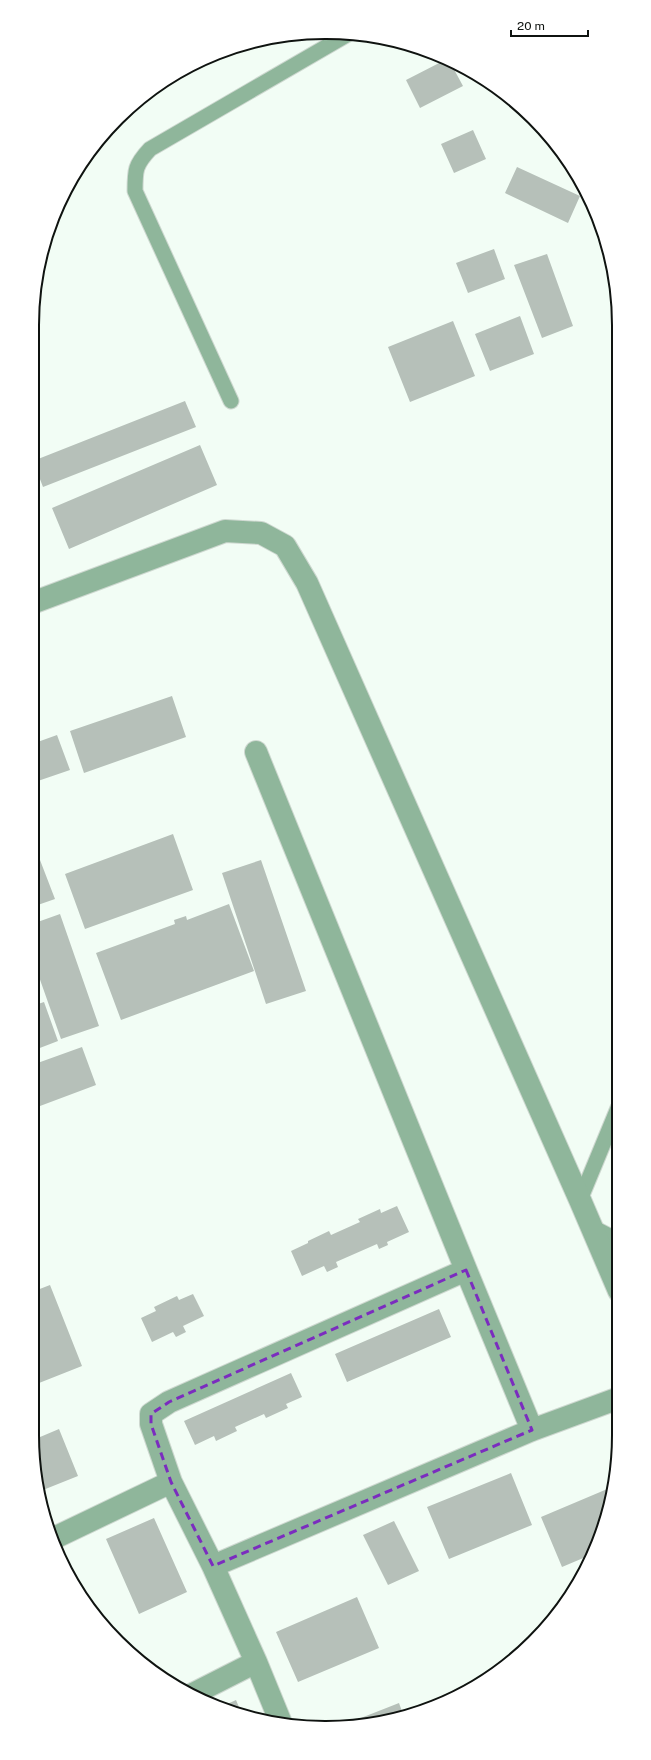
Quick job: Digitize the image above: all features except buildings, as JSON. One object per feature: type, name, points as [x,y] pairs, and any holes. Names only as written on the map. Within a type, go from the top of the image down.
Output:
[{"type":"street","points":[[39,600],[224,531],[261,533],[285,546],[307,583],[612,1274]]},
{"type":"street","points":[[256,752],[532,1430]]},
{"type":"street","points":[[278,1717],[256,1662],[213,1566],[171,1482],[151,1424],[151,1414],[169,1402],[466,1270]]},
{"type":"street","points":[[213,1566],[532,1430],[612,1401]]},
{"type":"street","points":[[58,1536],[171,1482]]},
{"type":"street","points":[[199,1691],[256,1662]]},
{"type":"lane","points":[[231,401],[135,191],[135,174],[139,161],[150,149],[340,40]]},
{"type":"lane","points":[[580,1200],[612,1123]]},
{"type":"lane","points":[[592,1227],[612,1237]]},
{"type":"highlighted area","points":[[466,1270],[532,1430],[213,1566],[171,1482],[151,1424],[151,1414],[169,1402]]}]
